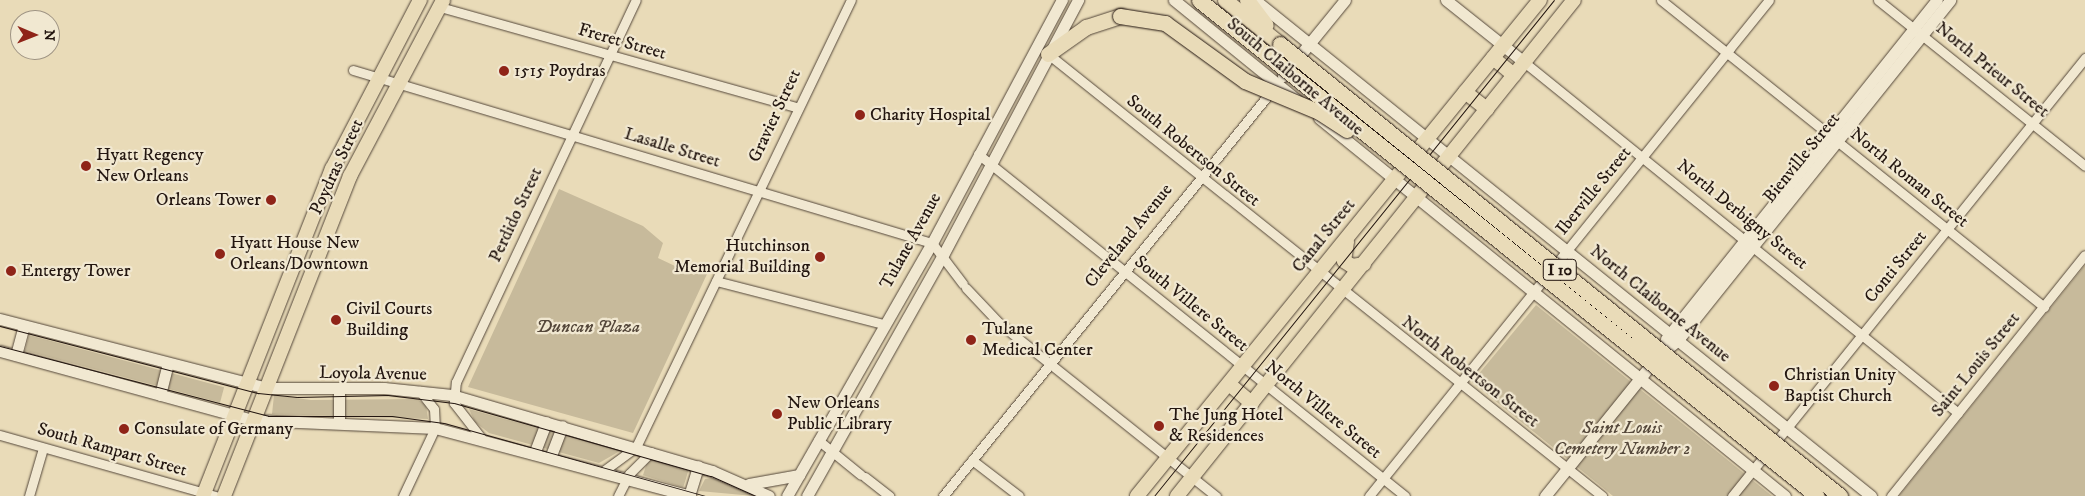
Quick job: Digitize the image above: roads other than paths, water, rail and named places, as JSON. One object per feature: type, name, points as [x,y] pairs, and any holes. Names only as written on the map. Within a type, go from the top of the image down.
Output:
[{"type":"highway","name":"I 10","points":[[1199,0],[1817,496]]},
{"type":"highway","name":"I 10","points":[[1225,0],[1840,496]]},
{"type":"highway","points":[[1247,0],[1280,44]]},
{"type":"highway","points":[[1048,54],[1086,27],[1120,16],[1165,23],[1245,81],[1330,118],[1511,250]]},
{"type":"main road","name":"Poydras Street","points":[[208,495],[246,384],[332,170],[420,0]]},
{"type":"main road","name":"Tulane Avenue","points":[[787,496],[932,242],[1062,0]]},
{"type":"main road","name":"Tulane Avenue","points":[[807,496],[834,452],[944,255],[1078,0]]},
{"type":"main road","name":"South Claiborne Avenue","points":[[1174,0],[1278,83],[1392,181]]},
{"type":"main road","name":"South Claiborne Avenue","points":[[1255,0],[1425,140]]},
{"type":"main road","name":"Cleveland Avenue","points":[[1278,83],[1345,0]]},
{"type":"main road","name":"North Derbigny Street","points":[[1446,0],[1524,62]]},
{"type":"main road","name":"Canal Street","points":[[1137,496],[1540,0]]},
{"type":"main road","points":[[1177,496],[1574,0]]},
{"type":"main road","name":"Bienville Street","points":[[1918,32],[1937,0]]},
{"type":"main road","name":"Bienville Street","points":[[1545,496],[1918,32],[1950,0]]},
{"type":"main road","name":"Poydras Street","points":[[224,496],[350,176],[399,87],[441,3]]},
{"type":"main road","points":[[1493,58],[1514,75]]},
{"type":"main road","points":[[1465,92],[1487,109]]},
{"type":"main road","name":"North Claiborne Avenue","points":[[1425,140],[1567,251],[1871,496]]},
{"type":"main road","points":[[1392,181],[1785,496]]},
{"type":"main road","points":[[1349,236],[1344,261],[1352,266],[1364,264]]},
{"type":"main road","points":[[302,245],[319,252]]},
{"type":"main road","points":[[293,269],[310,276]]},
{"type":"main road","name":"Loyola Avenue","points":[[0,319],[266,388],[420,391],[452,395],[698,466],[749,484],[769,496]]},
{"type":"main road","points":[[16,355],[24,326]]},
{"type":"main road","points":[[0,350],[234,416],[253,420],[435,428],[482,439],[689,496],[698,466]]},
{"type":"main road","points":[[160,395],[168,364]]},
{"type":"main road","points":[[1229,384],[1252,403]]},
{"type":"main road","points":[[338,390],[340,423]]},
{"type":"main road","points":[[534,454],[546,422]]},
{"type":"main road","points":[[550,458],[562,426]]},
{"type":"main road","points":[[749,484],[798,475]]},
{"type":"street","name":"Perdido Street","points":[[452,395],[571,135],[636,0]]},
{"type":"street","name":"Gravier Street","points":[[602,472],[636,447],[731,249],[796,106],[851,0]]},
{"type":"street","name":"North Roman Street","points":[[1662,0],[2044,307]]},
{"type":"street","name":"Iberville Street","points":[[1369,496],[1769,0]]},
{"type":"street","name":"North Prieur Street","points":[[1878,0],[2085,166]]},
{"type":"street","name":"Freret Street","points":[[441,3],[608,56],[796,106]]},
{"type":"street","name":"South Robertson Street","points":[[1048,54],[1342,291]]},
{"type":"street","name":"Conti Street","points":[[1732,496],[2085,58]]},
{"type":"street","name":"North Derbigny Street","points":[[1524,62],[1958,413]]},
{"type":"street","name":"Lasalle Street","points":[[353,70],[399,87],[571,135],[932,242]]},
{"type":"street","name":"Cleveland Avenue","points":[[943,496],[1123,270],[1278,83]]},
{"type":"street","name":"South Villere Street","points":[[978,154],[1243,366]]},
{"type":"street","points":[[932,242],[944,255],[964,286],[999,323],[1216,496]]},
{"type":"street","name":"Saint Louis Street","points":[[1891,496],[2085,255]]},
{"type":"street","points":[[716,280],[884,324]]},
{"type":"street","name":"North Robertson Street","points":[[1342,291],[1602,496]]},
{"type":"street","name":"North Villere Street","points":[[1243,366],[1405,496]]},
{"type":"street","points":[[403,496],[435,428],[434,409],[420,391]]},
{"type":"street","points":[[452,395],[460,413],[482,439]]},
{"type":"street","name":"South Rampart Street","points":[[0,435],[208,495]]},
{"type":"street","points":[[818,440],[888,496]]},
{"type":"street","points":[[29,496],[43,448]]},
{"type":"street","points":[[618,496],[626,479],[651,452]]},
{"type":"street","points":[[972,460],[1019,496]]},
{"type":"tram line","points":[[1154,496],[1554,0]]},
{"type":"tram line","points":[[0,326],[258,393],[297,397],[388,395],[454,403],[711,476],[756,496]]},
{"type":"tram line","points":[[0,346],[268,416],[392,416],[444,423],[705,496]]},
{"type":"place","name":"1515 Poydras","points":[[504,71]]},
{"type":"place","name":"Charity Hospital","points":[[860,115]]},
{"type":"place","name":"Hyatt Regency New Orleans","points":[[86,166]]},
{"type":"place","name":"Orleans Tower","points":[[271,200]]},
{"type":"place","name":"Hyatt House New Orleans/Downtown","points":[[220,254]]},
{"type":"place","name":"Hutchinson Memorial Building","points":[[820,257]]},
{"type":"place","name":"Entergy Tower","points":[[11,271]]},
{"type":"place","name":"Civil Courts Building","points":[[336,320]]},
{"type":"place","name":"Tulane Medical Center","points":[[971,340]]},
{"type":"place","name":"Christian Unity Baptist Church","points":[[1774,386]]},
{"type":"place","name":"New Orleans Public Library","points":[[777,414]]},
{"type":"place","name":"The Jung Hotel & Residences","points":[[1159,426]]},
{"type":"place","name":"Consulate of Germany","points":[[124,429]]},
{"type":"park label","name":"Duncan Plaza","points":[[588,327]]},
{"type":"park label","name":"Saint Louis Cemetery Number 2","points":[[1622,439]]}]
